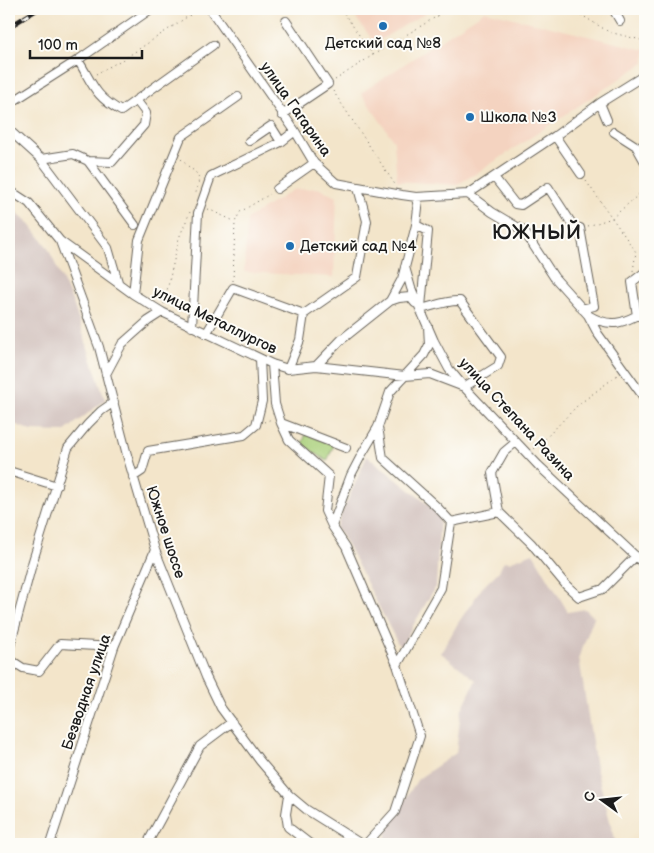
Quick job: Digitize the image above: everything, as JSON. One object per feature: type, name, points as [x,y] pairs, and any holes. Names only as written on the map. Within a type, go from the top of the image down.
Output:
[{"type":"street","points":[[9,104],[78,60],[151,9]]},
{"type":"street","name":"улица Гагарина","points":[[210,9],[282,115],[295,131],[314,163],[336,183],[402,195],[416,197],[468,194],[555,136],[600,103],[645,75]]},
{"type":"street","points":[[613,9],[620,21]]},
{"type":"street","points":[[282,115],[328,84],[286,21]]},
{"type":"street","points":[[78,60],[98,95],[121,110],[213,45]]},
{"type":"street","points":[[133,294],[139,240],[181,137],[238,97]]},
{"type":"street","points":[[41,159],[73,154],[88,161],[112,162],[144,125],[146,113],[136,100]]},
{"type":"street","points":[[600,103],[607,120]]},
{"type":"street","points":[[249,141],[271,126],[281,142]]},
{"type":"street","points":[[9,130],[41,159],[108,248],[118,282]]},
{"type":"street","points":[[192,327],[200,204],[211,176],[281,142],[295,131]]},
{"type":"street","points":[[614,132],[636,146],[645,162]]},
{"type":"street","points":[[555,136],[581,174]]},
{"type":"street","points":[[88,161],[135,225]]},
{"type":"street","points":[[277,189],[314,163]]},
{"type":"street","points":[[494,177],[515,204],[521,205],[548,187],[574,227],[580,228],[594,306],[585,312]]},
{"type":"street","points":[[288,369],[300,340],[304,314],[357,276],[367,221],[358,188]]},
{"type":"street","name":"Южное шоссе","points":[[9,190],[30,203],[60,240],[99,347],[133,477],[155,550],[206,677],[221,708],[260,761],[289,796],[307,810],[361,844]]},
{"type":"street","points":[[468,194],[492,212],[524,231],[554,276],[585,312],[598,334],[645,399]]},
{"type":"street","points":[[9,200],[16,195]]},
{"type":"street","points":[[316,366],[341,340],[390,300],[402,279],[416,225],[418,208],[416,197]]},
{"type":"street","points":[[416,225],[428,231],[421,309]]},
{"type":"street","name":"улица Металлургов","points":[[60,240],[133,294],[162,312],[272,364],[288,369],[316,366],[405,376],[430,374],[464,387]]},
{"type":"street","name":"улица Степана Разина","points":[[405,267],[411,288],[449,369],[516,442],[645,565]]},
{"type":"street","points":[[638,316],[632,282],[645,272]]},
{"type":"street","points":[[206,334],[233,288],[304,314]]},
{"type":"street","points":[[390,300],[410,298],[421,309]]},
{"type":"street","points":[[421,309],[440,305],[450,300],[460,302],[501,357],[498,366],[464,387]]},
{"type":"street","points":[[585,312],[606,323],[616,324],[631,320],[645,311]]},
{"type":"street","points":[[106,375],[122,344],[148,321],[162,312]]},
{"type":"street","points":[[332,526],[362,454],[378,427],[390,392],[424,355],[429,345],[428,326]]},
{"type":"street","points":[[133,477],[142,471],[148,451],[244,435],[256,425],[262,401],[260,359]]},
{"type":"street","points":[[272,364],[275,404],[280,420],[289,440],[329,476],[325,511],[332,526],[346,547],[397,665],[420,736],[395,812],[366,844]]},
{"type":"street","points":[[9,650],[10,639],[68,448],[101,411],[114,402]]},
{"type":"street","points":[[280,420],[346,448]]},
{"type":"street","points":[[378,427],[383,458],[451,522]]},
{"type":"street","points":[[516,442],[504,452],[492,473],[499,512],[531,543],[566,585],[580,597],[603,589],[636,556]]},
{"type":"street","points":[[9,470],[57,486]]},
{"type":"street","points":[[327,491],[344,496]]},
{"type":"street","points":[[451,522],[499,512]]},
{"type":"street","points":[[397,665],[441,588],[451,522]]},
{"type":"street","name":"Безводная улица","points":[[50,844],[114,647],[155,550]]},
{"type":"street","points":[[9,659],[23,668],[39,672],[60,644],[114,647]]},
{"type":"street","points":[[147,844],[200,746],[232,722]]},
{"type":"street","points":[[289,796],[286,814],[288,827],[310,844]]},
{"type":"path","points":[[89,78],[127,57],[198,9]]},
{"type":"path","points":[[341,9],[373,55]]},
{"type":"path","points":[[402,195],[328,84],[449,9]]},
{"type":"path","points":[[546,9],[583,16],[610,32],[645,42]]},
{"type":"path","points":[[560,11],[566,9]]},
{"type":"path","points":[[176,153],[198,173],[200,180],[193,203],[200,204],[235,222]]},
{"type":"path","points":[[581,174],[636,252],[632,282]]},
{"type":"path","points":[[233,288],[235,222],[240,212],[277,189]]},
{"type":"path","points":[[580,228],[612,218],[645,189]]},
{"type":"path","points":[[162,312],[179,238],[190,212]]},
{"type":"path","points":[[527,453],[541,443],[578,406],[625,370]]},
{"type":"path","points":[[256,425],[280,420]]},
{"type":"shaded area","name":"Детский сад №8","points":[[349,9],[432,9],[375,43]]},
{"type":"shaded area","name":"Школа №3","points":[[485,11],[645,50],[645,62],[456,185],[397,181],[394,141],[361,93]]},
{"type":"shaded area","name":"Детский сад №4","points":[[318,188],[337,197],[334,277],[244,272],[247,219],[293,190]]},
{"type":"shaded area","points":[[13,209],[29,223],[48,248],[73,303],[105,400],[64,432],[32,431],[9,422],[9,232],[11,230],[9,228],[9,215]]},
{"type":"shaded area","points":[[367,456],[440,514],[436,586],[400,648],[348,546],[336,527]]},
{"type":"shaded area","points":[[533,553],[568,612],[585,609],[594,617],[579,657],[596,768],[616,844],[384,844],[390,822],[418,779],[456,753],[461,711],[476,680],[441,653],[458,623],[482,588],[499,571],[504,561],[509,562]]},
{"type":"green space","points":[[306,434],[334,445],[327,461],[302,444]]},
{"type":"railway","points":[[9,27],[38,9]]},
{"type":"place","name":"Детский сад №8","points":[[383,26]]},
{"type":"place","name":"Школа №3","points":[[470,117]]},
{"type":"place","name":"Детский сад №4","points":[[290,246]]},
{"type":"district","name":"ЮЖНЫЙ","points":[[537,232]]}]
